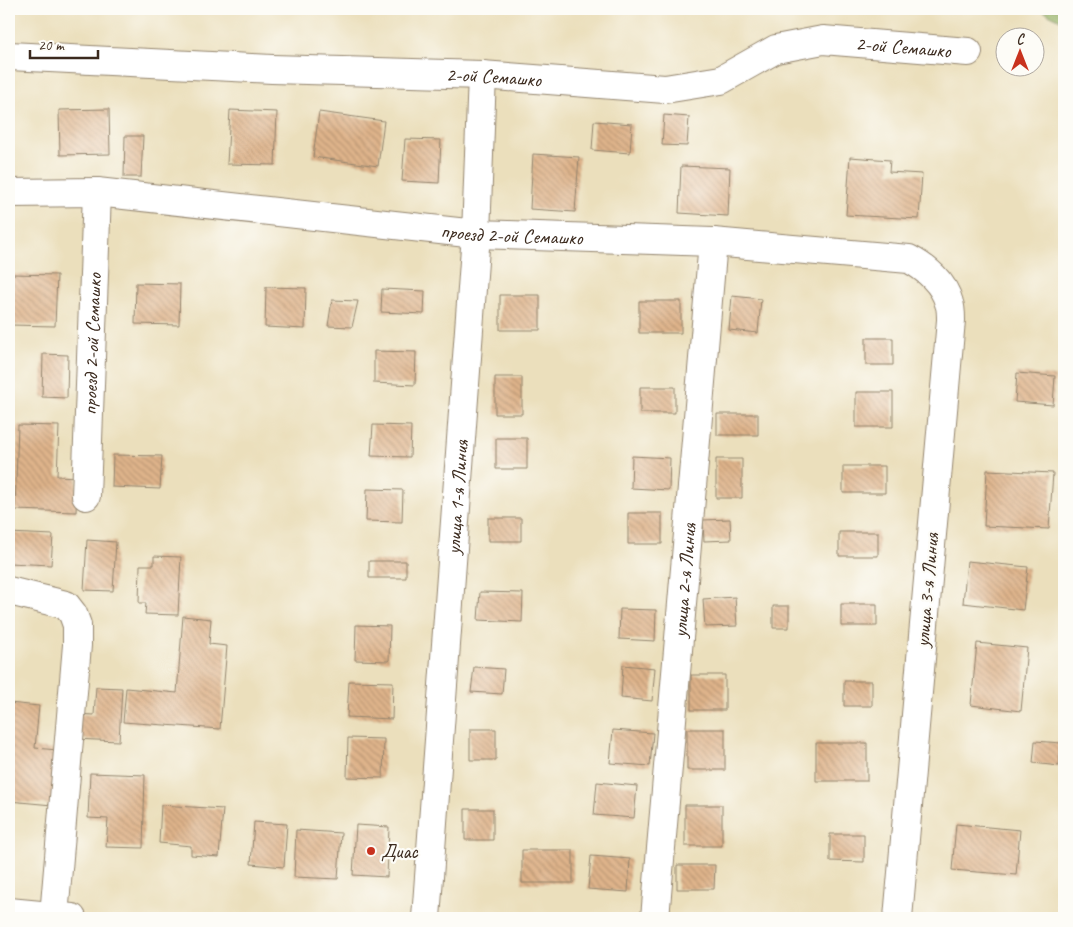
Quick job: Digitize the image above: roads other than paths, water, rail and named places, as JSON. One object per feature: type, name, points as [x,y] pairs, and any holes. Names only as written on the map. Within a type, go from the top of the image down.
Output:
[{"type":"street","name":"2-ой Семашко","points":[[9,56],[272,69],[482,75],[665,89],[720,80],[776,50],[823,40],[968,52]]},
{"type":"street","name":"улица 1-я Линия","points":[[426,918],[476,234],[482,75]]},
{"type":"street","name":"проезд 2-ой Семашко","points":[[86,496],[97,192]]},
{"type":"street","name":"проезд 2-ой Семашко","points":[[9,193],[97,192],[476,234],[712,242],[910,259],[926,268]]},
{"type":"street","name":"улица 2-я Линия","points":[[655,918],[712,242]]},
{"type":"street","name":"улица 3-я Линия","points":[[898,918],[951,320],[949,303],[940,286],[926,268]]},
{"type":"street","points":[[9,591],[66,605],[73,614],[77,625],[63,917],[9,912]]},
{"type":"place","name":"Диас","points":[[371,851]]}]
